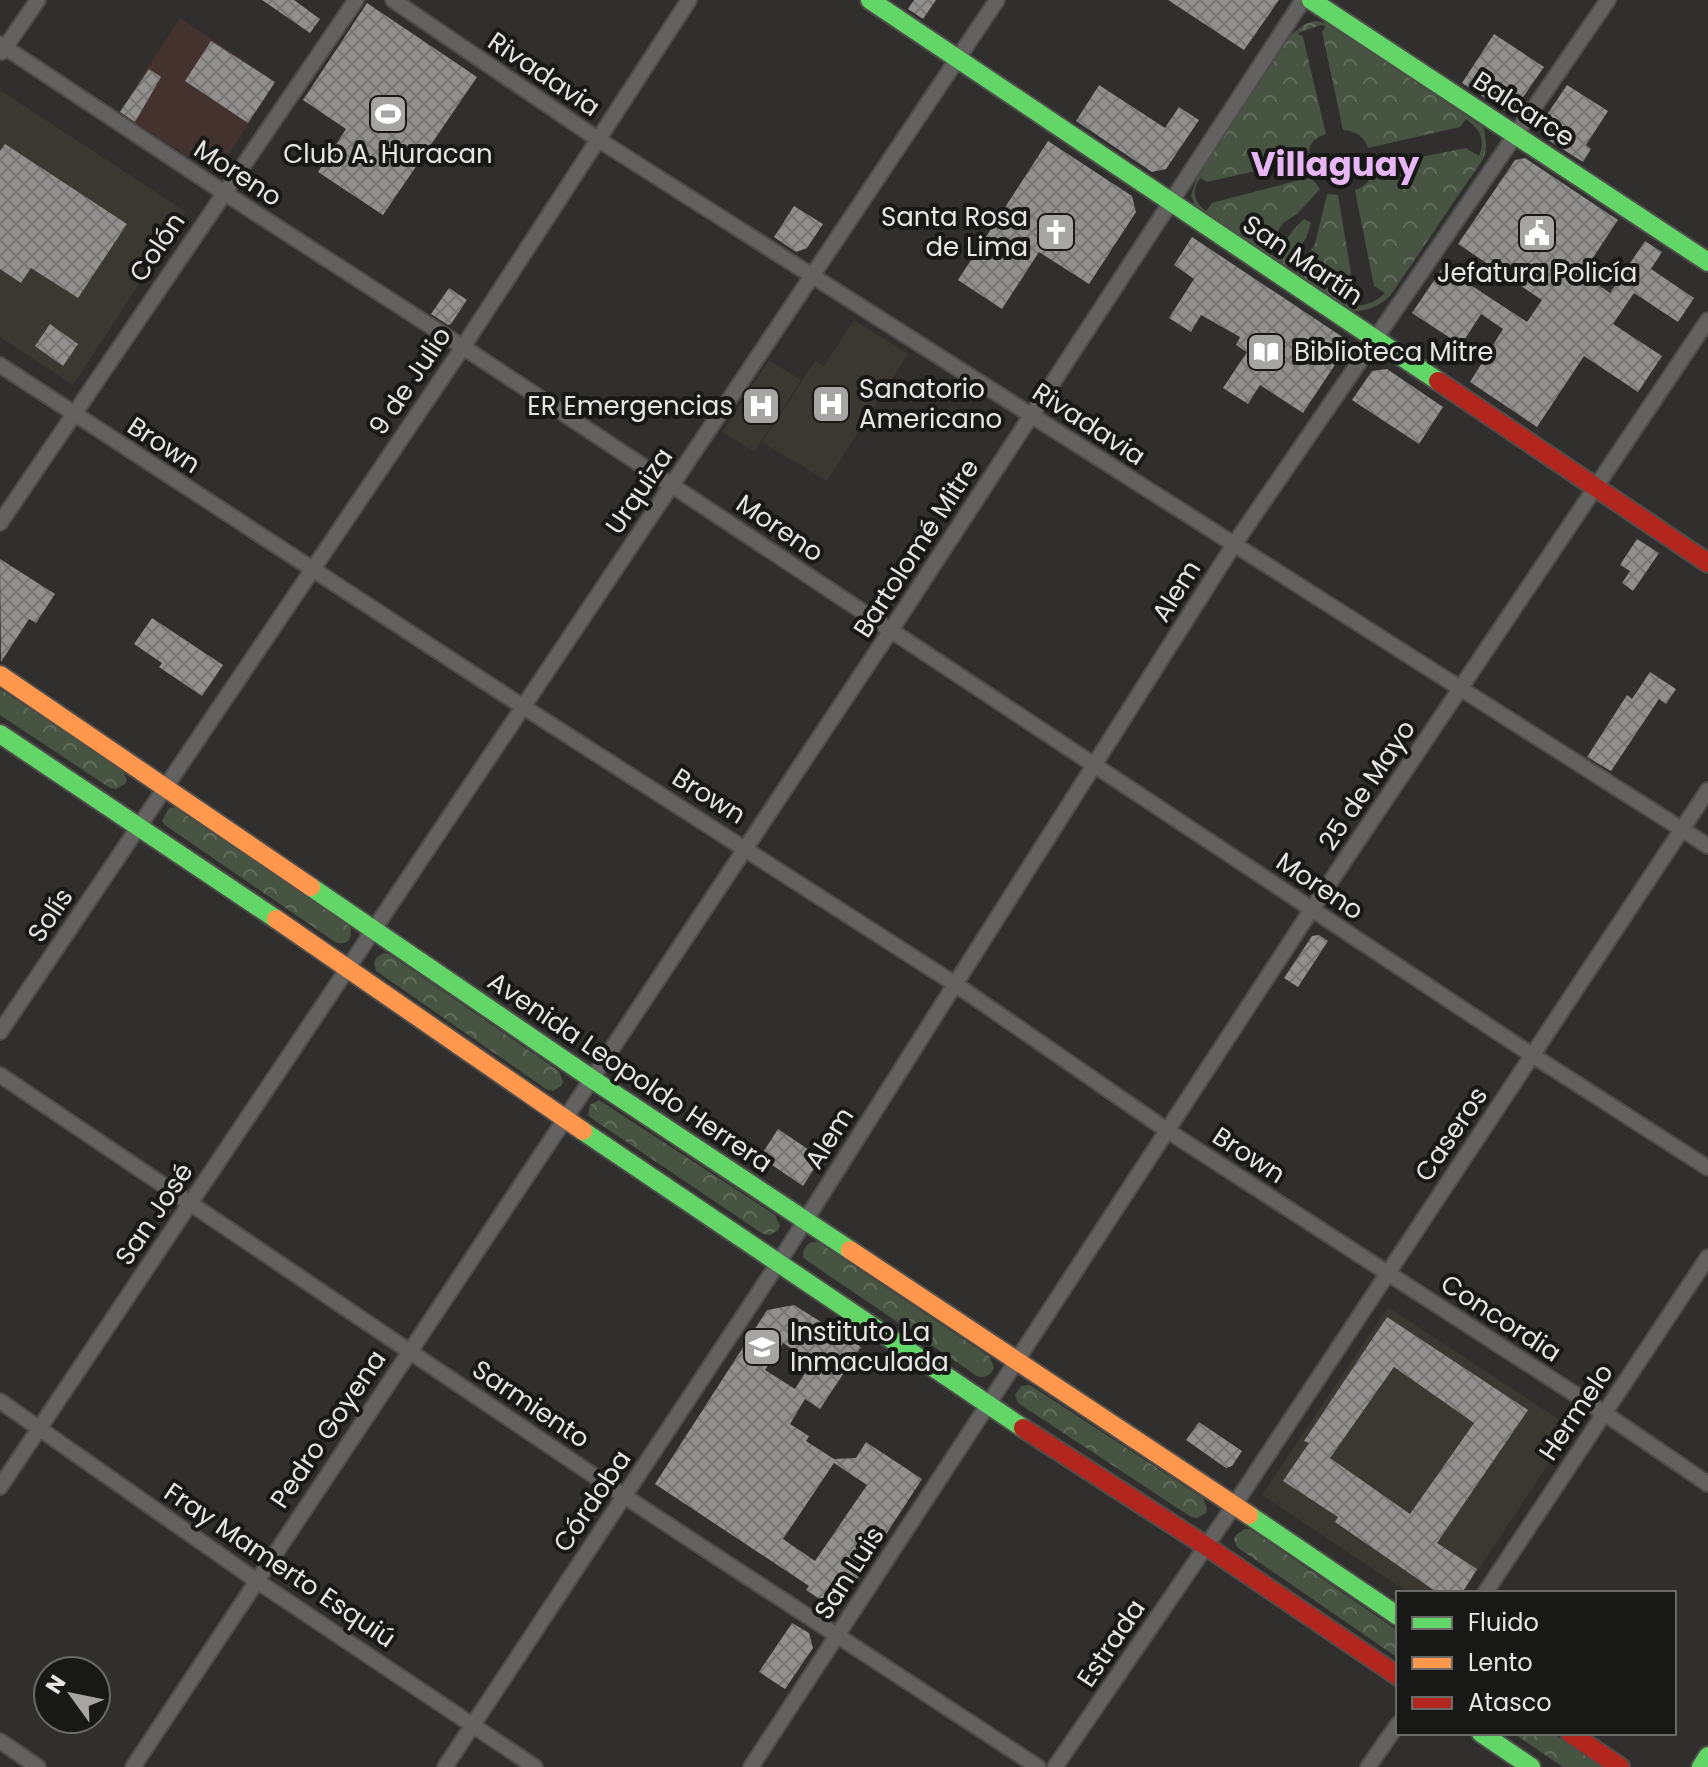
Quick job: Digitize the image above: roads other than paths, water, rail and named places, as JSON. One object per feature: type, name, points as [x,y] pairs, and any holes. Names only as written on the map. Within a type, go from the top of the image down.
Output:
[{"type":"street","points":[[2,49],[38,0]]},
{"type":"street","name":"Colón","points":[[0,523],[356,0]]},
{"type":"street","name":"Rivadavia","points":[[393,0],[599,140],[1708,846]]},
{"type":"street","name":"9 de Julio","points":[[165,785],[463,347],[689,0]]},
{"type":"street","name":"San Martín","points":[[870,0],[1708,563]]},
{"type":"street","name":"Urquiza","points":[[372,929],[814,277],[997,0]]},
{"type":"street","name":"Bartolomé Mitre","points":[[591,1078],[891,630],[1303,0]]},
{"type":"street","name":"Balcarce","points":[[1311,0],[1708,262]]},
{"type":"street","name":"Alem","points":[[779,1262],[1233,546],[1608,0]]},
{"type":"street","name":"Moreno","points":[[2,49],[463,347],[1532,1055],[1708,1168]]},
{"type":"street","name":"25 de Mayo","points":[[1018,1361],[1312,909],[1708,320]]},
{"type":"street","name":"Brown","points":[[0,365],[955,984],[1168,1131],[1388,1274]]},
{"type":"street","name":"Avenida Leopoldo Herrera","points":[[0,675],[591,1078],[1235,1504],[1396,1615]]},
{"type":"street","points":[[0,734],[139,825],[988,1405],[1206,1546],[1396,1675]]},
{"type":"street","name":"Solís","points":[[0,1032],[165,785]]},
{"type":"street","name":"Caseros","points":[[1235,1504],[1708,790]]},
{"type":"street","name":"San José","points":[[0,1487],[372,929]]},
{"type":"street","name":"Sarmiento","points":[[0,1075],[835,1637],[1038,1767]]},
{"type":"street","name":"Pedro Goyena","points":[[133,1767],[591,1078]]},
{"type":"street","name":"Hermelo","points":[[1486,1591],[1708,1257]]},
{"type":"street","name":"Córdoba","points":[[445,1767],[779,1262]]},
{"type":"street","name":"Concordia","points":[[1388,1274],[1708,1484]]},
{"type":"street","name":"San Luis","points":[[751,1767],[1018,1361]]},
{"type":"street","name":"Fray Mamerto Esquiú","points":[[0,1401],[257,1581],[535,1767]]},
{"type":"street","name":"Estrada","points":[[1055,1767],[1235,1504]]},
{"type":"street","points":[[1368,1767],[1396,1727]]},
{"type":"street","points":[[1484,1735],[1531,1767]]},
{"type":"street","points":[[1573,1735],[1620,1767]]},
{"type":"street","points":[[0,1741],[38,1767]]},
{"type":"street","points":[[1701,1767],[1708,1756]]},
{"type":"place","name":"Club A. Huracan","points":[[388,114]]},
{"type":"place","name":"Santa Rosa de Lima","points":[[1056,232]]},
{"type":"place","name":"Jefatura Policía","points":[[1537,233]]},
{"type":"place","name":"Biblioteca Mitre","points":[[1266,352]]},
{"type":"place","name":"Sanatorio Americano","points":[[831,404]]},
{"type":"place","name":"ER Emergencias","points":[[761,406]]},
{"type":"place","name":"Instituto La Inmaculada","points":[[762,1347]]},
{"type":"district","name":"Villaguay","points":[[1335,164]]}]
